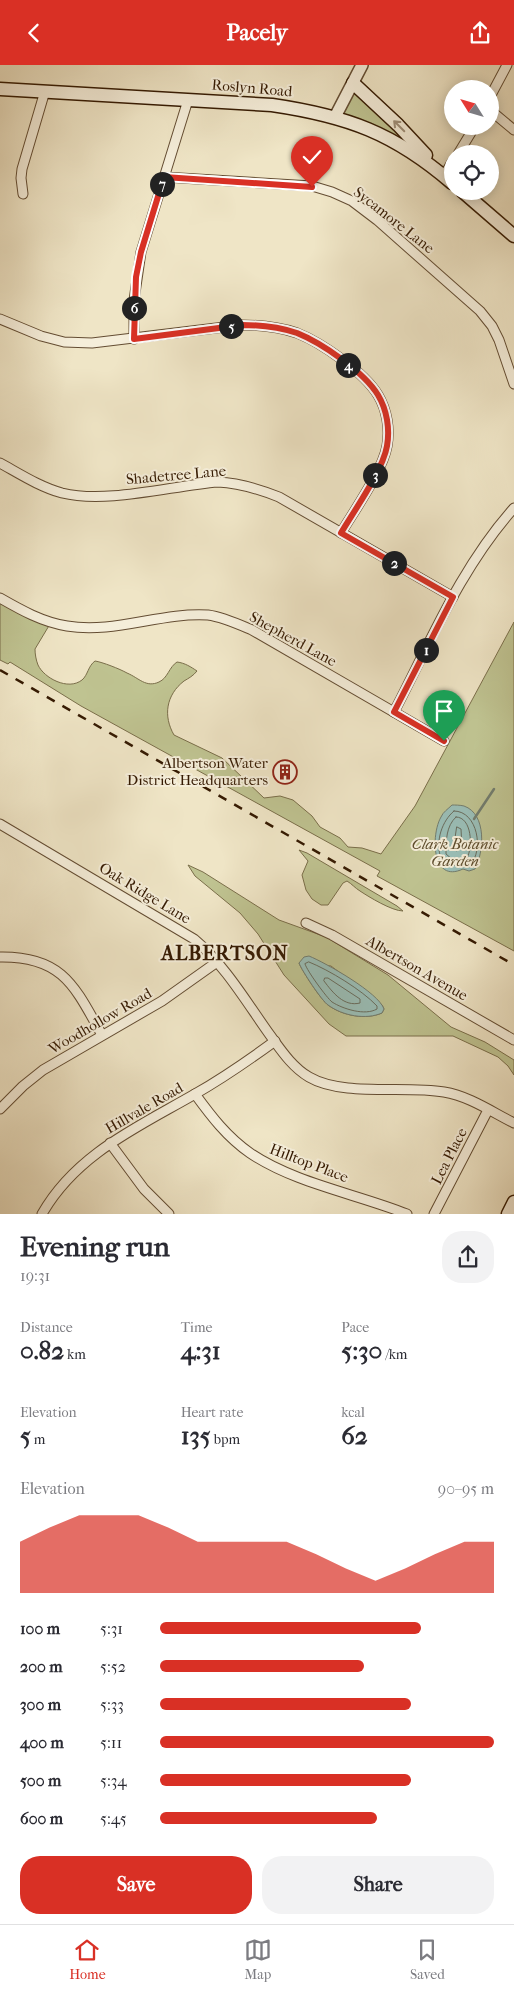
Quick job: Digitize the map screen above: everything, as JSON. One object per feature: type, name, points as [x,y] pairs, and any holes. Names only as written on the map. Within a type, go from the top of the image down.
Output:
[{"type":"main road","points":[[353,83],[398,125],[444,175]]},
{"type":"main road","name":"Roslyn Road","points":[[0,89],[188,99],[272,105],[314,111],[356,124],[392,140],[409,149],[444,176]]},
{"type":"main road","points":[[472,200],[514,236]]},
{"type":"main road","points":[[508,1214],[514,1202]]},
{"type":"street","points":[[335,117],[362,65]]},
{"type":"street","points":[[499,80],[507,65]]},
{"type":"street","points":[[23,194],[22,169],[45,91]]},
{"type":"street","points":[[134,339],[136,277],[141,252],[188,99]]},
{"type":"street","points":[[499,118],[514,130]]},
{"type":"street","name":"Sycamore Lane","points":[[164,177],[312,187],[332,192],[352,201],[384,226],[480,311],[492,326],[499,340],[514,384]]},
{"type":"street","points":[[0,319],[41,336],[64,342],[92,343],[242,325],[258,325],[280,328],[325,347],[369,383],[378,395],[386,411],[389,433],[387,448],[380,466],[341,533]]},
{"type":"street","name":"Shadetree Lane","points":[[0,463],[47,488],[84,497],[104,497],[197,484],[232,483],[260,489],[279,497],[453,597]]},
{"type":"street","points":[[394,712],[453,597],[480,552],[514,509]]},
{"type":"street","name":"Shepherd Lane","points":[[0,598],[46,621],[83,628],[194,615],[209,615],[224,619],[252,629],[444,741]]},
{"type":"street","name":"Oak Ridge Lane","points":[[0,824],[187,934],[202,945],[217,961],[274,1041],[299,1069],[308,1076],[322,1083],[352,1088],[410,1089],[444,1092],[465,1098],[514,1123]]},
{"type":"street","name":"Albertson Avenue","points":[[306,923],[332,935],[514,1040]]},
{"type":"street","points":[[0,957],[30,959],[48,966],[63,975],[74,987],[102,1035]]},
{"type":"street","name":"Woodhollow Road","points":[[0,1109],[23,1086],[44,1070],[162,1001],[217,961]]},
{"type":"street","name":"Hillvale Road","points":[[42,1214],[68,1177],[79,1166],[110,1143],[227,1075],[274,1041]]},
{"type":"street","name":"Hilltop Place","points":[[195,1094],[224,1131],[264,1162],[290,1174],[407,1214]]},
{"type":"street","name":"Lea Place","points":[[434,1214],[488,1110]]},
{"type":"street","points":[[110,1143],[164,1213]]},
{"type":"green space","points":[[353,83],[398,125],[409,149],[335,117]]},
{"type":"green space","name":"Clark Botanic Garden","points":[[0,598],[50,624],[35,649],[35,655],[38,665],[45,674],[64,684],[76,683],[82,680],[95,661],[116,668],[150,684],[162,680],[177,662],[197,671],[178,687],[170,699],[168,721],[174,735],[222,758],[264,798],[280,796],[293,800],[312,816],[320,827],[340,838],[348,847],[362,848],[381,854],[415,806],[514,622],[514,951],[377,876],[380,871],[81,706],[10,662],[8,664],[0,660]]},
{"type":"green space","points":[[299,850],[403,911],[393,909],[381,903],[358,890],[347,881],[343,883],[328,905],[321,905],[312,899],[306,890],[302,875],[308,861]]},
{"type":"green space","points":[[188,865],[203,872],[279,920],[326,937],[388,975],[451,1027],[485,1042],[514,1060],[514,1075],[498,1057],[453,1036],[346,1036],[329,1024],[284,975],[258,934],[240,913],[195,876]],"holes":[[[299,963],[331,966],[382,1005],[384,1009],[382,1013],[369,1016],[355,1016],[334,1009],[321,998]]]},
{"type":"water","points":[[452,805],[464,806],[471,810],[477,817],[480,825],[482,844],[478,862],[475,869],[469,871],[463,869],[452,872],[445,870],[439,864],[436,855],[435,845],[438,825],[443,814]]},
{"type":"water","points":[[309,956],[363,987],[380,1002],[384,1009],[382,1013],[369,1016],[355,1016],[341,1012],[328,1005],[312,985],[299,963],[304,957]]},
{"type":"waterway","points":[[474,819],[494,789]]},
{"type":"railway","points":[[0,670],[514,965]]},
{"type":"place","name":"Albertson Water District Headquarters","points":[[285,772]]},
{"type":"district","name":"ALBERTSON","points":[[225,953]]},
{"type":"route","points":[[312,187],[164,177],[141,252],[136,277],[134,339],[242,325],[280,328],[325,347],[369,383],[386,411],[389,433],[387,448],[380,466],[341,533],[453,597],[394,712],[444,741]]}]
